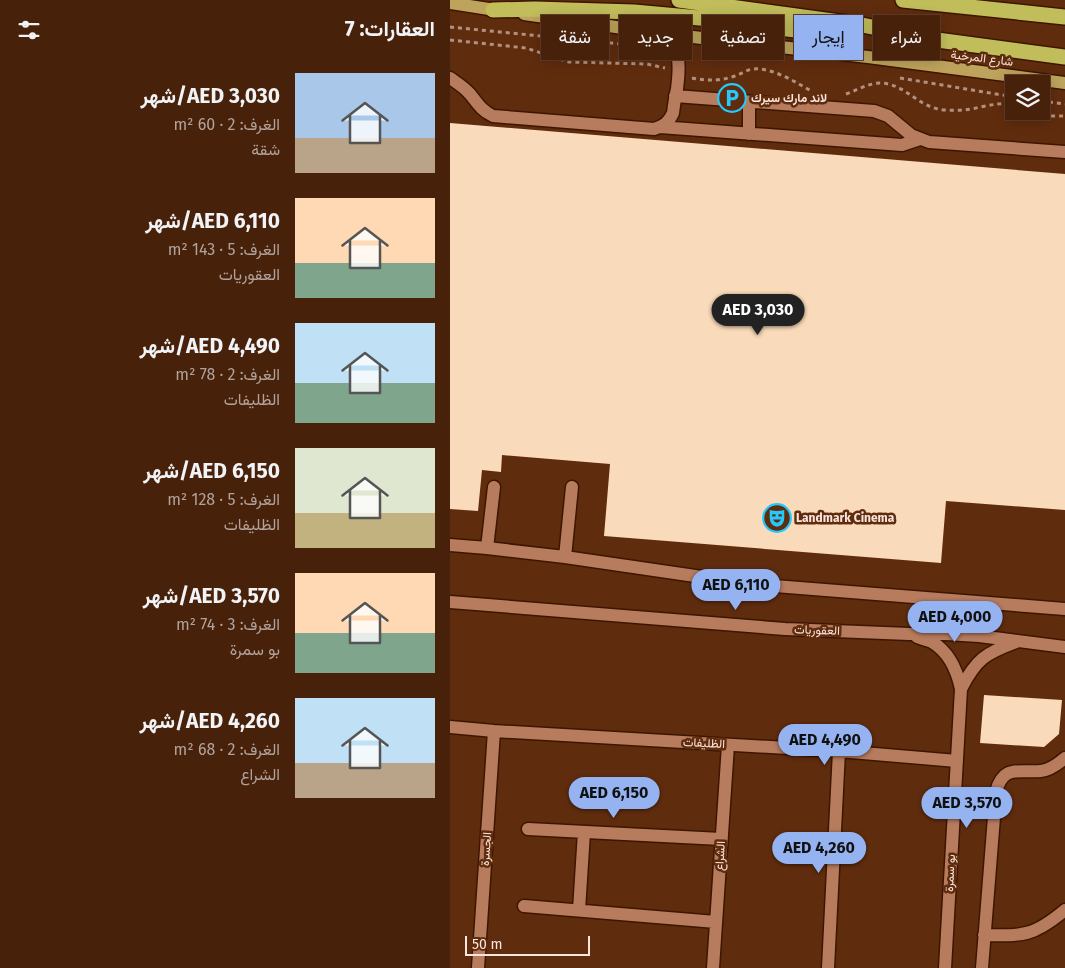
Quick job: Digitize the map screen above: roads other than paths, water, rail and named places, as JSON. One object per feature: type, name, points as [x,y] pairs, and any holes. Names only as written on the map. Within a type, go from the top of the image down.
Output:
[{"type":"highway","points":[[679,0],[794,16]]},
{"type":"highway","points":[[903,0],[1065,17]]},
{"type":"highway","points":[[493,10],[535,9],[634,12],[732,21],[794,30]]},
{"type":"highway","points":[[863,26],[937,40],[1065,57]]},
{"type":"main road","name":"شارع المرخية","points":[[450,3],[619,28]]},
{"type":"main road","name":"شارع المرخية","points":[[692,37],[1065,82]]},
{"type":"street","points":[[450,78],[469,93],[482,109],[494,116],[654,129],[666,124],[673,113],[678,60]]},
{"type":"street","points":[[675,96],[867,110],[882,113],[894,120],[911,135],[939,144],[1065,152]]},
{"type":"street","points":[[749,102],[749,134]]},
{"type":"street","points":[[660,127],[902,146],[920,139]]},
{"type":"street","points":[[487,548],[494,487]]},
{"type":"street","points":[[565,557],[572,487]]},
{"type":"street","points":[[450,545],[565,557],[750,584],[1065,609]]},
{"type":"street","name":"العقوريات","points":[[450,602],[778,628],[946,634],[1065,647]]},
{"type":"street","name":"بو سمرة","points":[[908,634],[932,642],[943,651],[955,668],[961,689],[945,968]]},
{"type":"street","name":"بو سمرة","points":[[961,689],[969,672],[981,659],[997,649],[1019,642]]},
{"type":"street","name":"الظليفات","points":[[450,727],[839,751],[957,761]]},
{"type":"street","name":"الجسرة","points":[[478,968],[494,731]]},
{"type":"street","name":"الشراع","points":[[714,968],[728,744]]},
{"type":"street","points":[[828,968],[839,751]]},
{"type":"street","points":[[982,968],[997,786],[1012,771],[1041,771],[1050,769],[1065,758]]},
{"type":"street","points":[[528,829],[721,839]]},
{"type":"street","points":[[579,910],[584,832]]},
{"type":"street","points":[[524,906],[716,922]]},
{"type":"street","points":[[984,935],[1014,935],[1030,932],[1041,928],[1065,910]]},
{"type":"place","name":"لاند مارك سيرك","points":[[732,98]]},
{"type":"place","name":"Landmark Cinema","points":[[777,518]]}]
